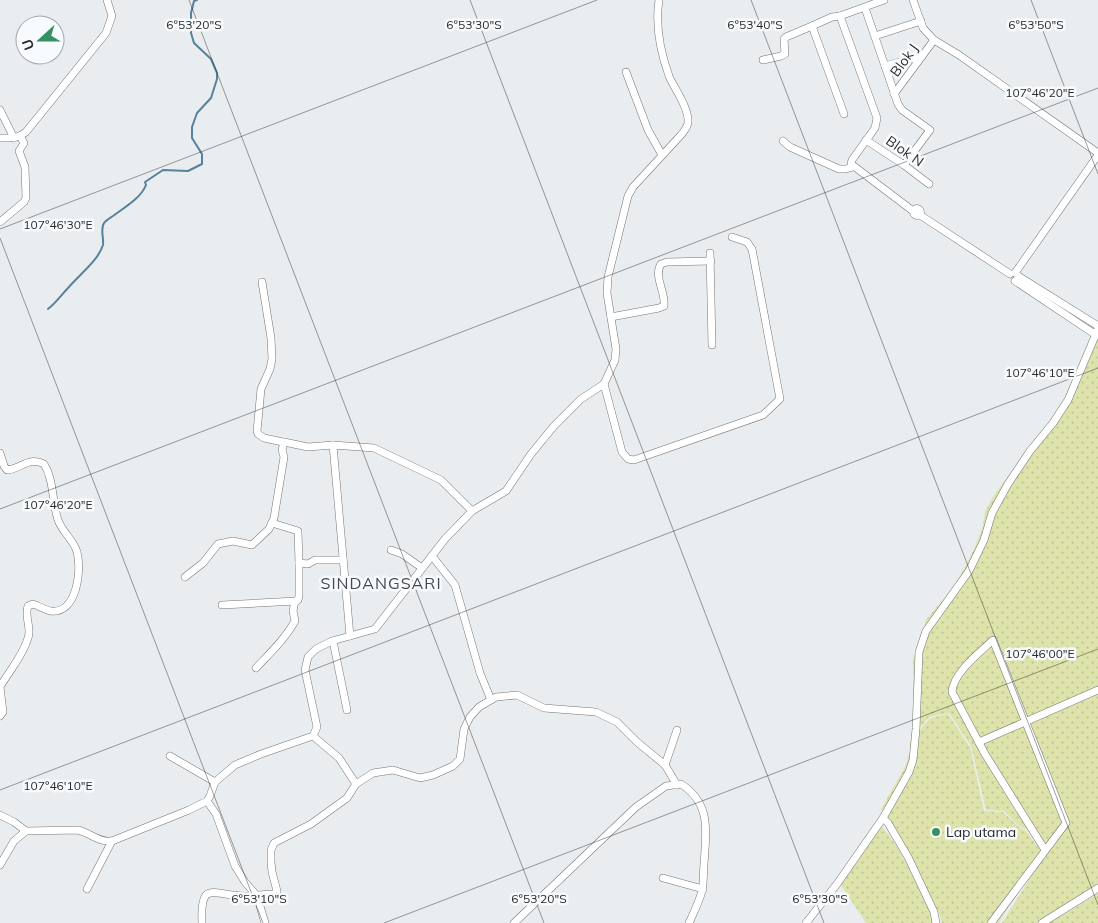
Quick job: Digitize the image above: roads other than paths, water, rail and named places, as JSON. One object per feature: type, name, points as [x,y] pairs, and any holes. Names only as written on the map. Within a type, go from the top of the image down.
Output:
[{"type":"street","points":[[0,138],[17,137],[71,78],[87,54],[106,33],[112,16],[107,0]]},
{"type":"street","points":[[0,816],[14,822],[26,831],[78,830],[103,841],[112,841],[207,801],[215,782],[235,765],[313,736],[317,727],[306,670],[308,657],[316,649],[333,641],[375,629],[445,539],[472,511],[506,491],[531,454],[554,426],[581,399],[604,384],[615,360],[616,349],[607,293],[608,276],[628,196],[687,127],[689,121],[670,76],[660,44],[657,18],[659,0]]},
{"type":"street","points":[[763,60],[781,56],[785,51],[784,39],[786,37],[832,17],[865,8],[884,0]]},
{"type":"street","points":[[913,0],[924,30],[934,40],[959,55],[1098,154],[1014,276]]},
{"type":"street","points":[[865,8],[898,104],[902,110],[930,130],[904,164]]},
{"type":"street","points":[[806,923],[837,884],[882,818],[909,772],[916,729],[919,652],[926,631],[969,571],[984,540],[992,513],[1008,484],[1068,400],[1097,330],[917,213],[853,167],[851,164],[852,160],[875,128],[877,122],[876,114],[840,16]]},
{"type":"street","points":[[875,36],[921,21]]},
{"type":"street","points":[[812,26],[844,114]]},
{"type":"street","name":"Blok J","points":[[894,94],[934,40]]},
{"type":"street","points":[[885,66],[922,56]]},
{"type":"street","points":[[626,72],[648,130],[662,155]]},
{"type":"street","points":[[0,110],[17,137],[24,143],[19,151],[25,167],[26,198],[24,202],[0,222]]},
{"type":"street","name":"Blok N","points":[[866,140],[904,164],[929,184]]},
{"type":"street","points":[[783,141],[790,147],[839,169],[853,167]]},
{"type":"street","points":[[604,384],[622,452],[628,459],[634,460],[763,415],[780,399],[752,249],[747,242],[732,237]]},
{"type":"street","points":[[611,317],[664,306],[658,273],[661,264],[710,257],[712,345]]},
{"type":"street","points":[[262,282],[272,338],[272,359],[270,369],[261,389],[258,434],[264,438],[308,447],[333,445],[374,448],[441,480],[472,511]]},
{"type":"street","points":[[185,577],[203,563],[218,544],[233,541],[252,545],[269,529],[274,518],[284,456],[282,452],[283,442]]},
{"type":"street","points":[[333,445],[350,636]]},
{"type":"street","points":[[0,453],[7,470],[11,470],[29,461],[37,461],[44,464],[49,476],[58,522],[78,555],[77,586],[69,604],[53,611],[33,604],[28,606],[26,614],[29,638],[15,667],[0,687],[3,712],[0,716]]},
{"type":"street","points":[[256,668],[293,625],[295,621],[293,611],[295,601],[298,600],[299,596],[298,531],[272,522]]},
{"type":"street","points":[[391,550],[402,554],[422,568]]},
{"type":"street","points":[[432,556],[455,585],[480,674],[491,700]]},
{"type":"street","points":[[299,563],[308,564],[316,560],[343,560]]},
{"type":"street","points":[[222,605],[295,601]]},
{"type":"street","points":[[991,923],[1066,823],[993,640],[961,673],[952,692],[979,742],[1045,850]]},
{"type":"street","points":[[333,641],[347,710]]},
{"type":"street","points":[[979,742],[1098,690]]},
{"type":"street","points":[[202,923],[201,904],[203,899],[216,891],[242,896],[257,896],[264,893],[275,894],[277,891],[271,862],[271,850],[274,843],[311,824],[347,798],[356,784],[373,773],[393,770],[420,778],[433,776],[453,766],[460,759],[464,729],[470,717],[491,700],[512,694],[544,708],[596,712],[617,722],[637,742],[665,765],[677,785]]},
{"type":"street","points":[[665,765],[677,730]]},
{"type":"street","points":[[313,736],[339,758],[356,784]]},
{"type":"street","points":[[170,756],[215,782]]},
{"type":"street","points":[[514,923],[636,807],[666,786],[681,784],[688,789],[704,813],[707,829],[703,889],[689,923]]},
{"type":"street","points":[[207,801],[216,814],[235,866],[257,896],[265,923]]},
{"type":"street","points":[[882,818],[888,823],[908,857],[934,912],[936,923]]},
{"type":"street","points":[[0,865],[14,841],[26,831]]},
{"type":"street","points":[[87,889],[112,841]]},
{"type":"street","points":[[663,878],[703,889]]},
{"type":"street","points":[[1042,923],[1098,888]]},
{"type":"waterway","points":[[48,309],[88,268],[101,251],[104,223],[137,198],[144,190],[145,182],[163,170],[188,171],[202,164],[202,154],[192,138],[192,127],[197,113],[211,98],[217,73],[211,59],[194,43],[191,33],[191,13],[194,1],[197,0]]},
{"type":"place","name":"Lap utama","points":[[936,832]]},
{"type":"district","name":"SINDANGSARI","points":[[381,583]]}]
